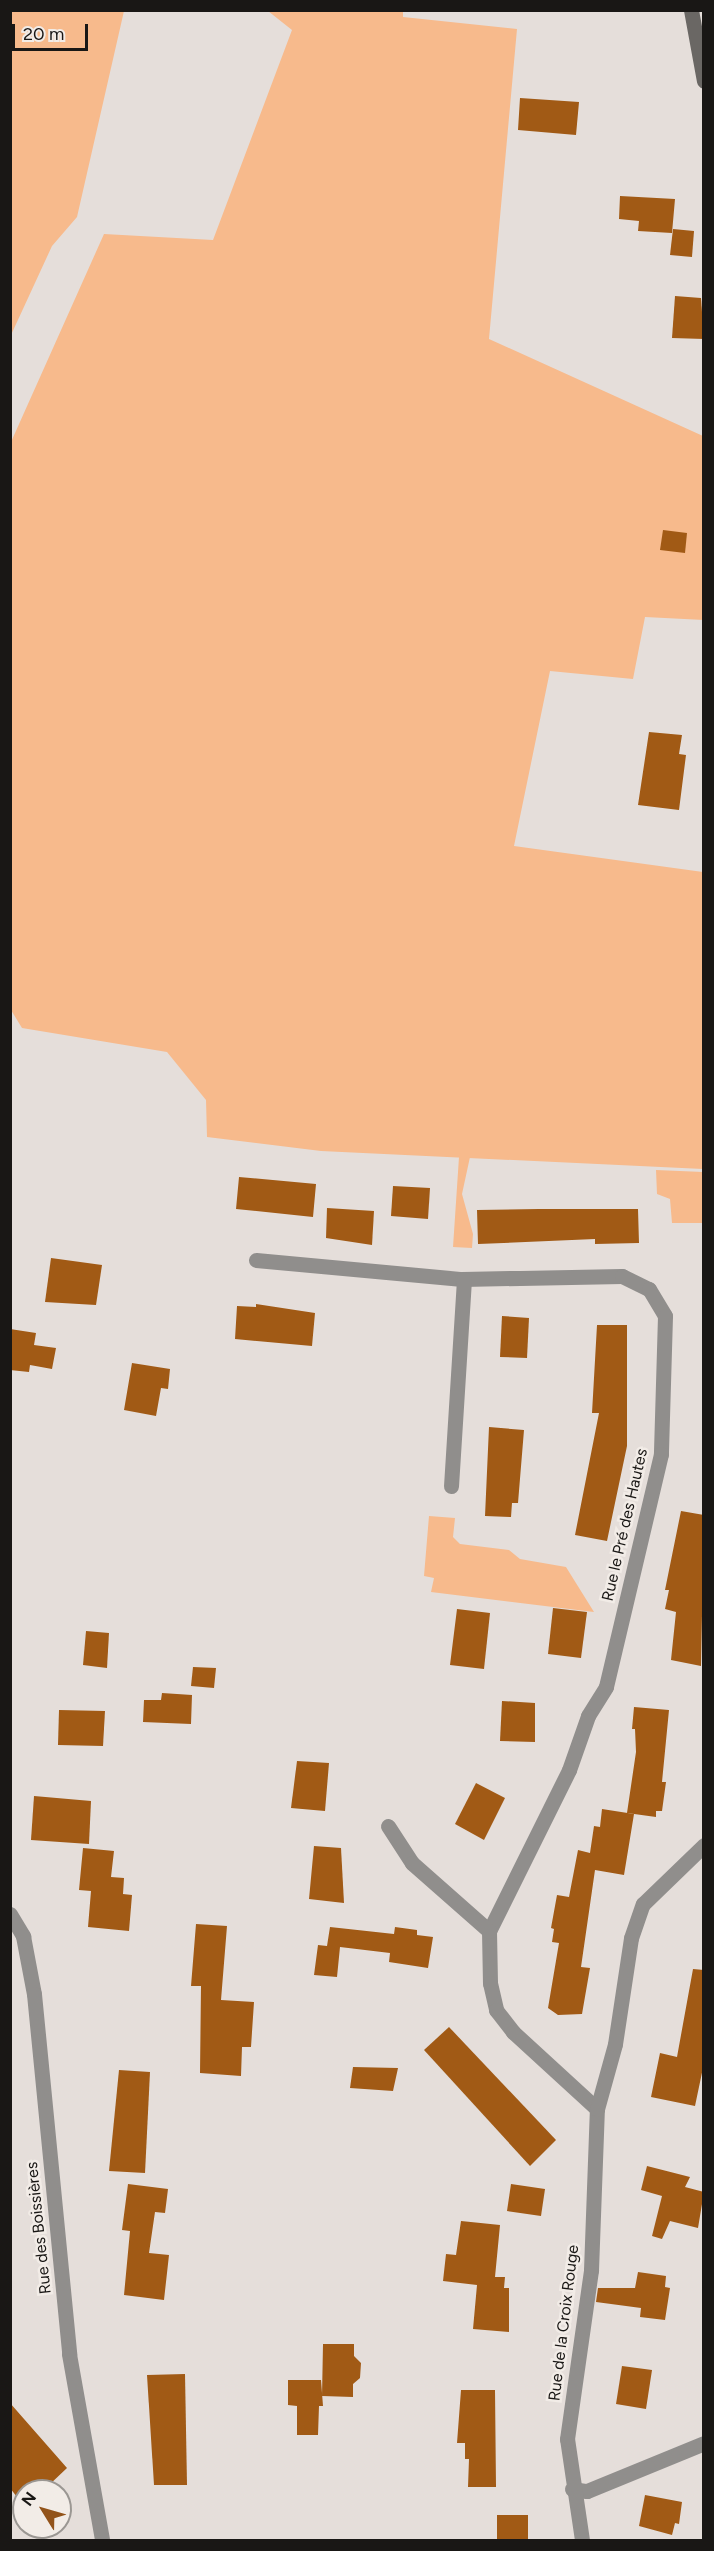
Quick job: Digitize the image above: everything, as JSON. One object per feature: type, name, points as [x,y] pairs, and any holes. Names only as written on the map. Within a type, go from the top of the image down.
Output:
[{"type":"street","points":[[691,10],[704,81]]},
{"type":"street","name":"Rue le Pré des Hautes","points":[[256,1260],[464,1279],[622,1276],[649,1290],[665,1316],[661,1454],[606,1687],[588,1716],[569,1770],[489,1931],[490,1983],[496,2010],[513,2032],[597,2109]]},
{"type":"street","points":[[451,1486],[464,1279]]},
{"type":"street","points":[[388,1826],[412,1863],[489,1931]]},
{"type":"street","name":"Rue de la Croix Rouge","points":[[582,2541],[572,2489],[567,2439],[591,2270],[597,2109],[615,2044],[631,1938],[643,1904],[704,1845]]},
{"type":"street","name":"Rue des Boissières","points":[[10,1914],[23,1936],[34,1994],[69,2354],[102,2541]]},
{"type":"street","points":[[572,2489],[587,2491],[704,2443]]},
{"type":"shaded area","points":[[11,10],[124,11],[77,217],[52,246],[11,335]]},
{"type":"shaded area","points":[[268,11],[403,11],[403,17],[517,29],[489,339],[703,436],[704,620],[645,617],[633,679],[550,671],[514,846],[703,872],[703,1169],[321,1151],[207,1137],[206,1100],[167,1052],[22,1028],[11,1010],[11,442],[104,234],[213,240],[292,30]]},
{"type":"shaded area","points":[[459,1157],[470,1157],[462,1194],[473,1234],[472,1248],[453,1247]]},
{"type":"shaded area","points":[[656,1170],[703,1172],[703,1223],[672,1223],[670,1199],[657,1194]]},
{"type":"shaded area","points":[[429,1516],[455,1518],[453,1537],[460,1544],[509,1550],[520,1559],[566,1567],[594,1612],[431,1592],[434,1578],[424,1576]]},
{"type":"building","points":[[520,98],[579,102],[576,135],[518,130]]},
{"type":"building","points":[[620,196],[675,199],[672,233],[638,231],[639,221],[619,219]]},
{"type":"building","points":[[673,229],[694,231],[692,257],[670,255]]},
{"type":"building","points":[[675,296],[701,298],[704,339],[672,338]]},
{"type":"building","points":[[663,530],[687,533],[685,553],[660,550]]},
{"type":"building","points":[[649,732],[682,735],[679,754],[686,755],[679,810],[638,805]]},
{"type":"building","points":[[239,1177],[316,1184],[313,1217],[236,1209]]},
{"type":"building","points":[[393,1186],[430,1188],[428,1219],[391,1216]]},
{"type":"building","points":[[327,1208],[374,1211],[372,1245],[326,1238]]},
{"type":"building","points":[[638,1209],[639,1243],[595,1244],[595,1239],[478,1244],[477,1210]]},
{"type":"building","points":[[51,1258],[102,1265],[96,1305],[45,1302]]},
{"type":"building","points":[[256,1304],[315,1313],[312,1346],[235,1339],[237,1306],[256,1307]]},
{"type":"building","points":[[502,1316],[529,1318],[527,1358],[500,1357]]},
{"type":"building","points":[[597,1325],[627,1325],[627,1446],[607,1541],[575,1535],[599,1413],[592,1413]]},
{"type":"building","points":[[10,1329],[36,1333],[34,1345],[56,1348],[52,1369],[30,1365],[29,1372],[10,1370]]},
{"type":"building","points":[[132,1363],[170,1369],[168,1389],[161,1388],[156,1416],[124,1410]]},
{"type":"building","points":[[489,1427],[524,1430],[518,1503],[512,1503],[511,1517],[485,1516]]},
{"type":"building","points":[[681,1511],[704,1515],[701,1666],[671,1660],[676,1612],[665,1609],[669,1590],[665,1590]]},
{"type":"building","points":[[553,1608],[587,1612],[581,1658],[548,1654]]},
{"type":"building","points":[[457,1609],[490,1613],[484,1669],[450,1665]]},
{"type":"building","points":[[86,1631],[109,1633],[107,1668],[83,1665]]},
{"type":"building","points":[[193,1667],[216,1668],[214,1688],[191,1686]]},
{"type":"building","points":[[162,1693],[192,1695],[191,1724],[143,1722],[144,1700],[161,1700]]},
{"type":"building","points":[[502,1701],[535,1703],[535,1742],[500,1741]]},
{"type":"building","points":[[634,1707],[669,1710],[662,1782],[666,1782],[662,1811],[656,1811],[656,1817],[627,1813],[636,1752],[635,1729],[632,1729]]},
{"type":"building","points":[[59,1710],[105,1711],[103,1746],[58,1745]]},
{"type":"building","points":[[297,1761],[329,1763],[325,1811],[291,1808]]},
{"type":"building","points":[[476,1783],[505,1798],[484,1840],[455,1824]]},
{"type":"building","points":[[34,1796],[91,1801],[89,1844],[31,1840]]},
{"type":"building","points":[[602,1809],[634,1814],[624,1875],[595,1870],[581,1967],[590,1968],[582,2014],[558,2015],[548,2008],[559,1943],[552,1942],[554,1929],[551,1928],[557,1895],[569,1897],[578,1850],[590,1853],[594,1826],[600,1827]]},
{"type":"building","points":[[314,1846],[341,1848],[344,1903],[309,1899]]},
{"type":"building","points":[[83,1848],[114,1851],[111,1877],[124,1878],[123,1894],[132,1895],[129,1931],[88,1927],[91,1891],[79,1890]]},
{"type":"building","points":[[196,1924],[227,1926],[221,2000],[254,2002],[251,2047],[242,2047],[241,2076],[200,2073],[201,1986],[191,1986]]},
{"type":"building","points":[[330,1927],[394,1934],[395,1927],[417,1930],[417,1935],[433,1937],[428,1968],[389,1962],[390,1953],[340,1947],[337,1977],[314,1975],[318,1945],[327,1946]]},
{"type":"building","points":[[693,1969],[704,1970],[704,2063],[695,2106],[651,2097],[660,2053],[677,2057]]},
{"type":"building","points":[[449,2027],[556,2140],[530,2166],[424,2050]]},
{"type":"building","points":[[353,2067],[398,2068],[393,2091],[350,2088]]},
{"type":"building","points":[[119,2070],[150,2072],[145,2173],[109,2171]]},
{"type":"building","points":[[647,2166],[690,2177],[685,2187],[704,2192],[698,2228],[670,2221],[662,2239],[652,2236],[662,2196],[641,2190]]},
{"type":"building","points":[[128,2184],[168,2189],[165,2213],[155,2212],[149,2253],[169,2255],[164,2300],[124,2295],[130,2231],[122,2230]]},
{"type":"building","points":[[511,2184],[545,2189],[541,2216],[507,2211]]},
{"type":"building","points":[[461,2221],[500,2225],[495,2277],[505,2277],[504,2288],[509,2288],[509,2332],[473,2329],[477,2285],[443,2281],[446,2254],[456,2255]]},
{"type":"building","points":[[638,2272],[666,2276],[665,2287],[670,2288],[665,2320],[640,2317],[641,2308],[596,2302],[598,2288],[635,2288]]},
{"type":"building","points":[[323,2344],[354,2344],[354,2356],[361,2363],[360,2378],[353,2384],[353,2397],[322,2396]]},
{"type":"building","points":[[622,2366],[652,2370],[646,2409],[616,2404]]},
{"type":"building","points":[[185,2374],[187,2485],[154,2485],[147,2375]]},
{"type":"building","points":[[288,2380],[321,2380],[323,2406],[319,2406],[318,2435],[297,2435],[297,2406],[288,2405]]},
{"type":"building","points":[[461,2390],[495,2390],[496,2487],[468,2487],[469,2459],[465,2459],[465,2443],[457,2443]]},
{"type":"building","points":[[10,2403],[67,2468],[55,2479],[12,2479],[12,2491],[10,2488]]},
{"type":"building","points":[[645,2495],[682,2502],[679,2524],[675,2523],[672,2535],[639,2526]]},
{"type":"building","points":[[497,2515],[528,2515],[528,2541],[497,2541]]}]
